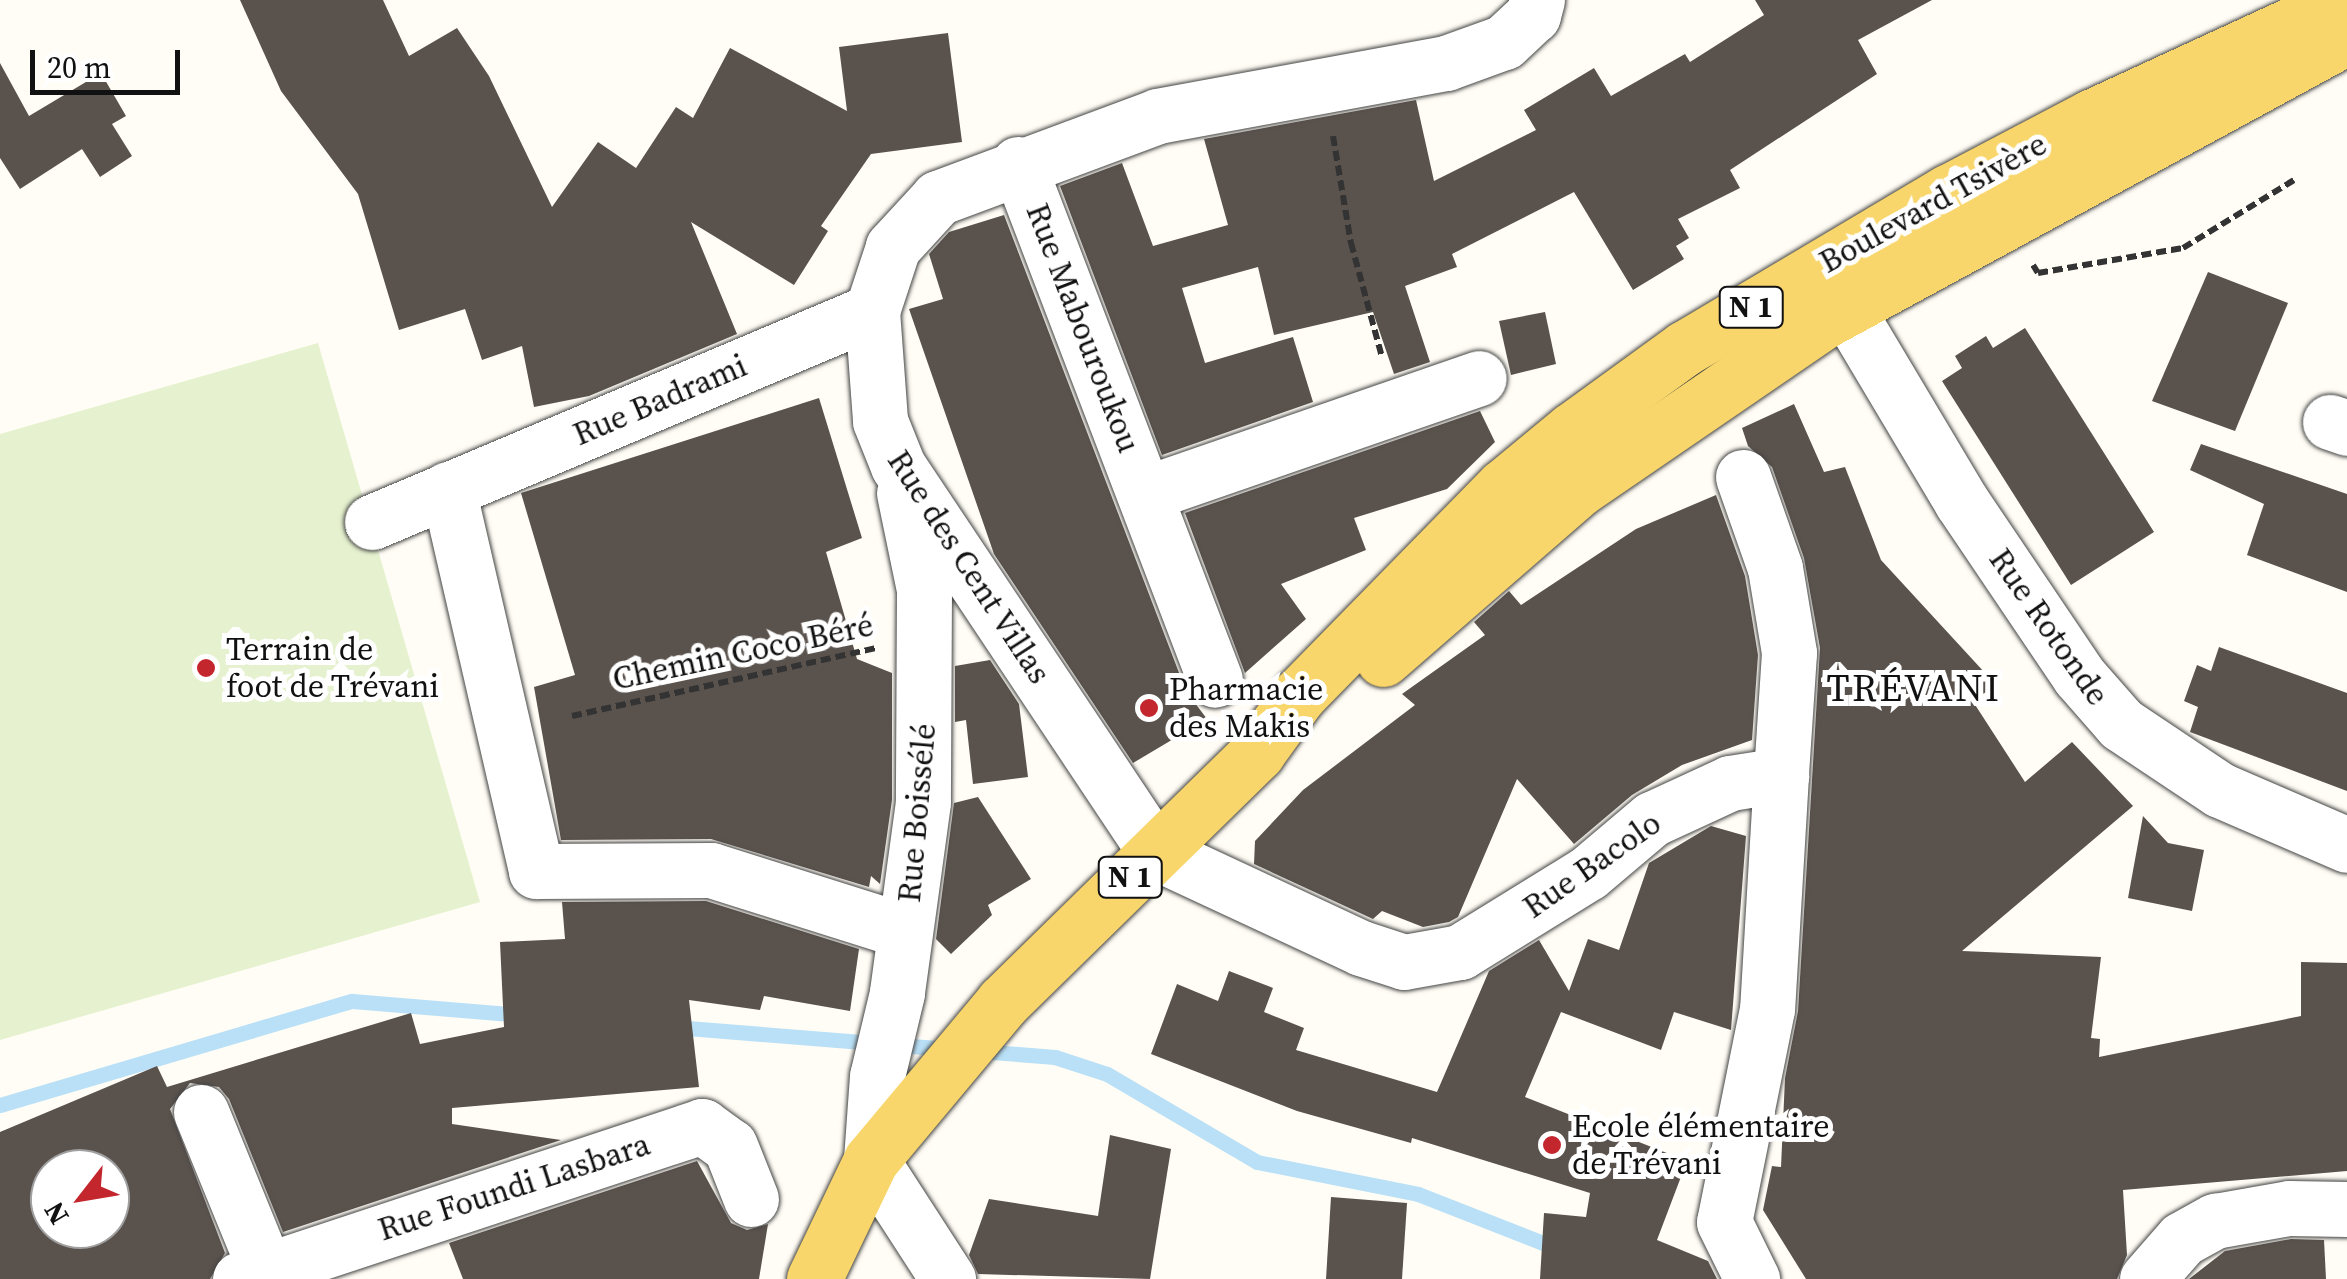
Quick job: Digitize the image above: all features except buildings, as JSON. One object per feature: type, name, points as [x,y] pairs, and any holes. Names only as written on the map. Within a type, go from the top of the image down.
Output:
[{"type":"main road","name":"Boulevard Tsivère","points":[[1999,195],[2346,0]]},
{"type":"main road","name":"Boulevard Tsivère","points":[[896,1092],[1003,1002],[1258,753],[1299,695],[1503,488],[1595,412],[1755,304],[2347,37]]},
{"type":"main road","name":"N 1","points":[[1755,304],[1846,308],[1852,270],[1937,222],[1999,195]]},
{"type":"main road","name":"Boulevard Tsivère","points":[[1258,753],[1318,718],[1580,488],[1846,308]]},
{"type":"main road","name":"N 1","points":[[814,1279],[871,1160],[896,1092]]},
{"type":"street","name":"Rue des Cent Villas","points":[[1156,852],[898,466],[880,421],[872,311],[893,248],[938,198],[1018,164],[1158,116],[1446,63],[1504,42],[1533,15],[1537,0]]},
{"type":"street","name":"Rue Mabouroukou","points":[[1018,164],[1147,493],[1215,680]]},
{"type":"street","name":"Rue Rotonde","points":[[1846,308],[1962,501],[2079,676],[2120,724],[2220,790],[2347,844]]},
{"type":"street","name":"Rue Badrami","points":[[372,522],[872,311]]},
{"type":"street","name":"Rue Mabouroukou","points":[[1147,493],[1479,378]]},
{"type":"street","name":"Rue Boissélé","points":[[896,1092],[896,993],[923,802],[925,639],[924,590],[898,466]]},
{"type":"street","points":[[1743,477],[1775,568],[1789,653],[1766,1009],[1724,1222],[1748,1278]]},
{"type":"street","points":[[448,489],[536,871],[711,870],[906,931]]},
{"type":"street","name":"Rue Bacolo","points":[[1156,852],[1247,899],[1404,962],[1460,952],[1588,874],[1652,819],[1730,784],[1781,776]]},
{"type":"street","points":[[201,1112],[257,1276]]},
{"type":"street","name":"Rue Foundi Lasbara","points":[[257,1276],[702,1126],[730,1146],[751,1199]]},
{"type":"street","points":[[871,1160],[948,1279]]},
{"type":"street","points":[[2147,1279],[2182,1240],[2216,1221],[2289,1208],[2347,1209]]},
{"type":"path","points":[[1322,84],[1351,243],[1396,407]]},
{"type":"path","points":[[1999,195],[2038,273],[2183,248],[2294,180]]},
{"type":"path","name":"Chemin Coco Béré","points":[[572,716],[925,639]]},
{"type":"green space","name":"Terrain de foot de Trévani","points":[[318,343],[480,902],[0,1040],[0,434]]},
{"type":"waterway","points":[[0,1105],[352,1001],[523,1015]]},
{"type":"waterway","points":[[675,1027],[946,1049]]},
{"type":"waterway","points":[[979,1051],[1055,1057],[1107,1074],[1257,1162],[1418,1194],[1561,1250]]},
{"type":"place","name":"Terrain de foot de Trévani","points":[[206,668]]},
{"type":"place","name":"Pharmacie des Makis","points":[[1149,708]]},
{"type":"place","name":"Ecole élémentaire de Trévani","points":[[1552,1145]]},
{"type":"district","name":"TRÉVANI","points":[[1914,689]]}]
